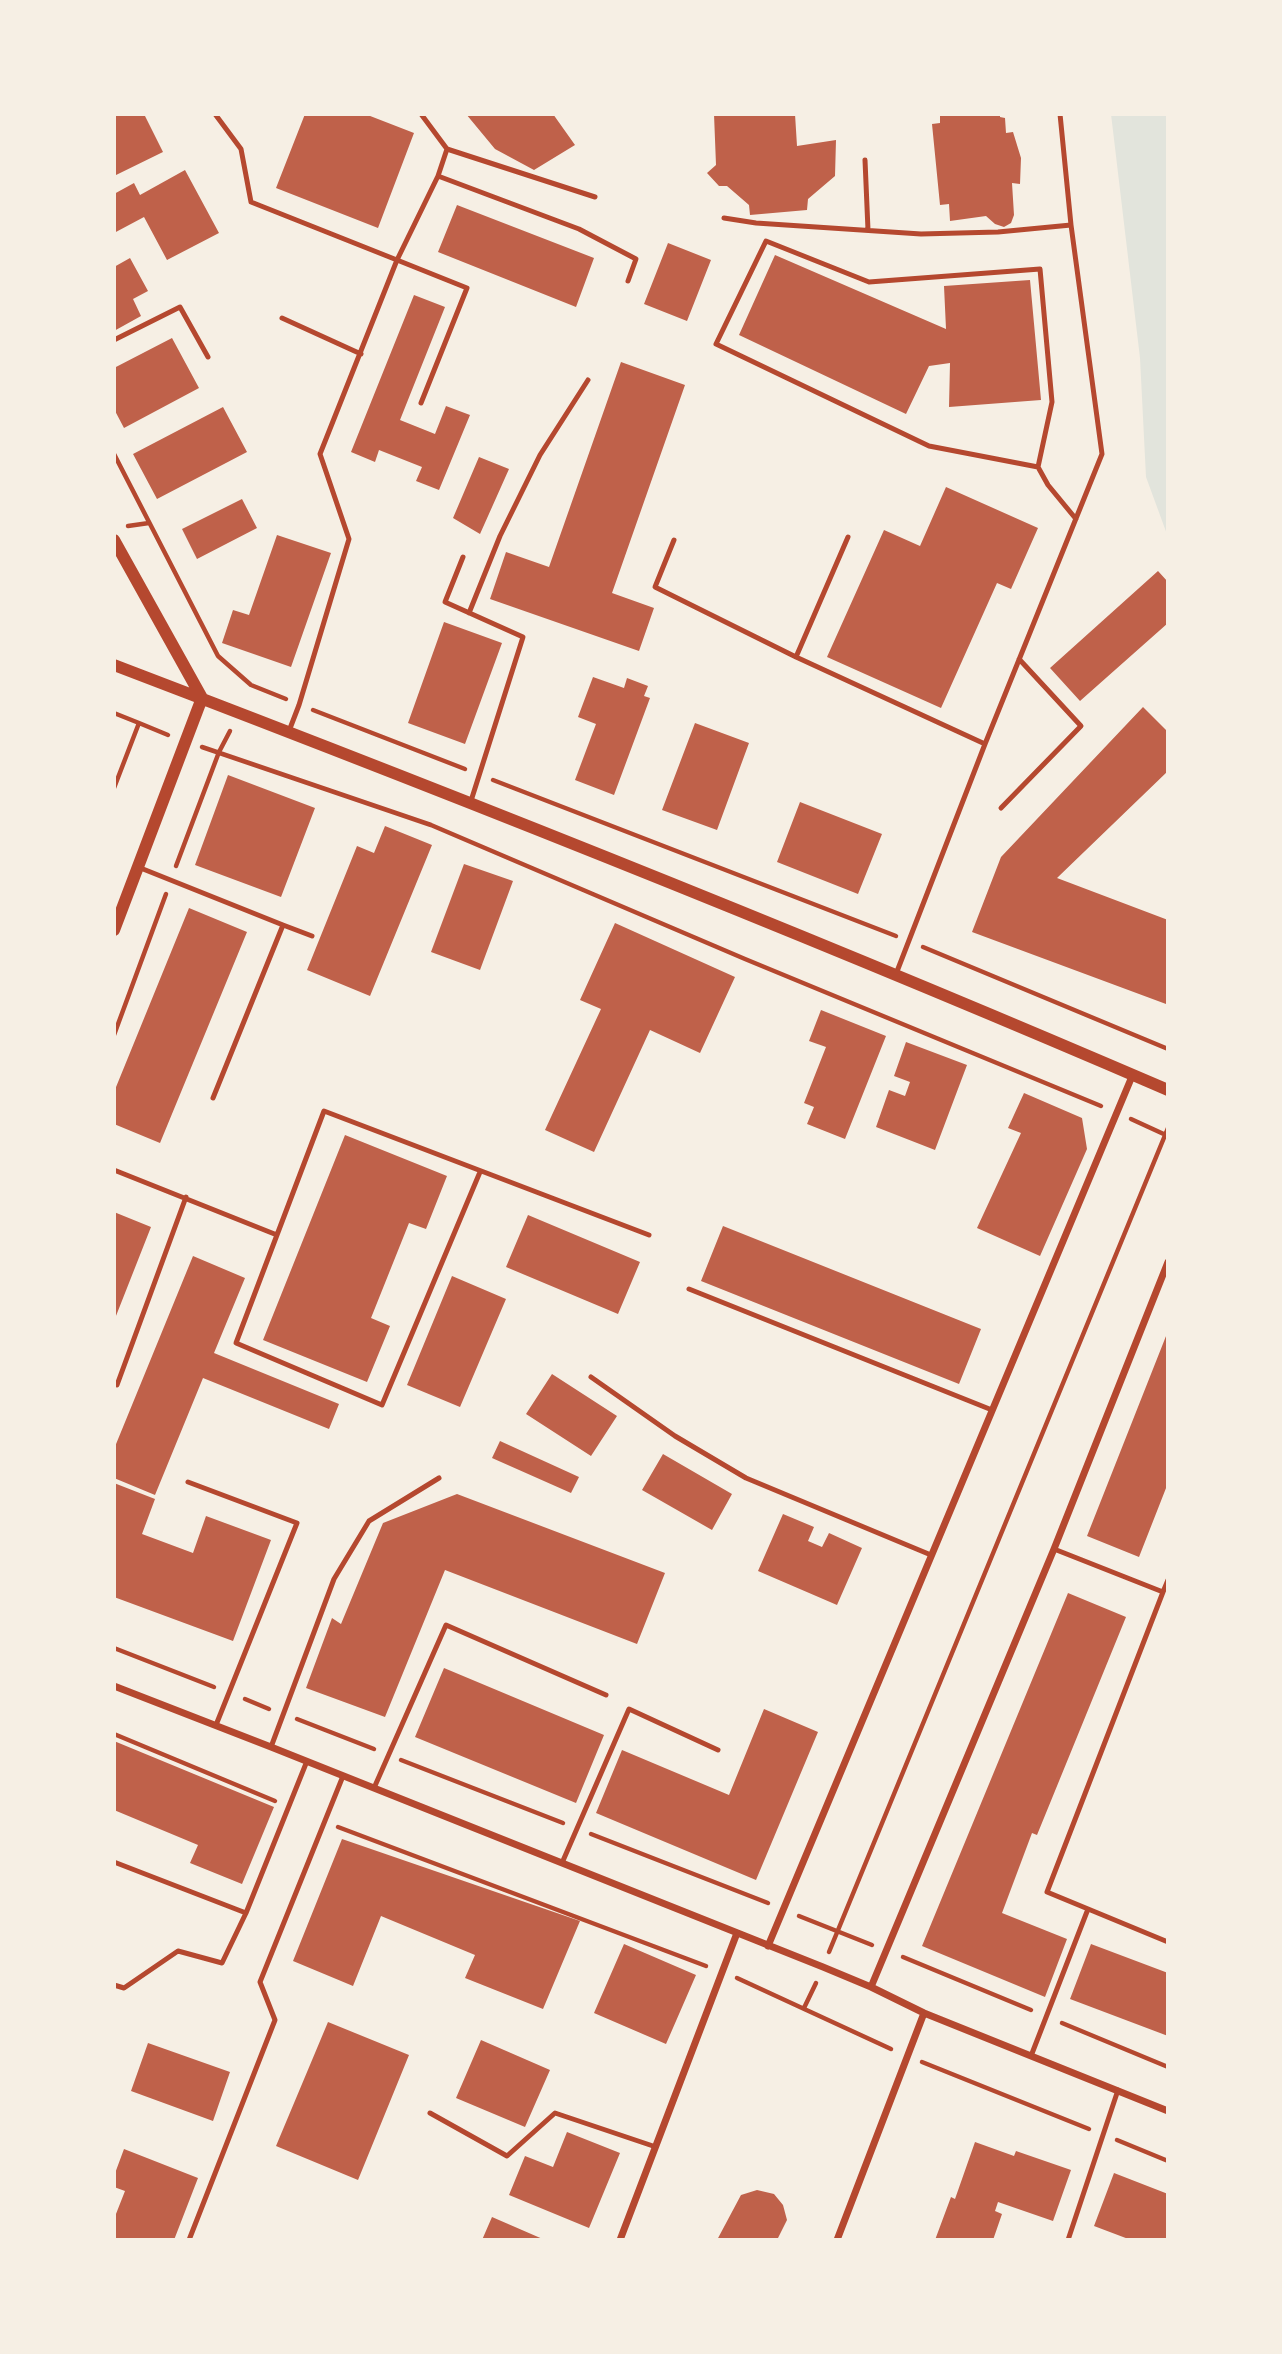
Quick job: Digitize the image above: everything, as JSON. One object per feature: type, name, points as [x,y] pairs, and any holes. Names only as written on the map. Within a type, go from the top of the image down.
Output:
[{"type":"street","points":[[114,540],[202,698]]},
{"type":"street","points":[[114,665],[289,731],[896,974],[1168,1090]]},
{"type":"street","points":[[114,930],[202,698]]},
{"type":"street","points":[[768,1946],[1133,1074]]},
{"type":"street","points":[[871,1987],[1054,1549],[1168,1262]]},
{"type":"street","points":[[114,1686],[823,1967],[924,2013],[1168,2111]]},
{"type":"street","points":[[620,2240],[737,1933]]},
{"type":"street","points":[[837,2240],[924,2013]]},
{"type":"lane","points":[[215,114],[241,149],[251,202],[467,288],[421,403]]},
{"type":"lane","points":[[421,114],[447,149],[595,197]]},
{"type":"lane","points":[[896,974],[1102,454],[1071,225],[1060,114]]},
{"type":"lane","points":[[289,731],[349,539],[320,454],[397,260],[438,176],[447,149]]},
{"type":"lane","points":[[865,160],[868,230]]},
{"type":"lane","points":[[438,176],[579,229],[636,259],[628,281]]},
{"type":"lane","points":[[724,218],[755,223],[921,234],[998,232],[1071,225]]},
{"type":"lane","points":[[1038,467],[929,446],[716,344],[766,241],[869,282],[1040,269],[1052,402],[1038,467],[1048,485],[1076,519]]},
{"type":"lane","points":[[114,340],[180,307],[208,357]]},
{"type":"lane","points":[[282,318],[361,354]]},
{"type":"lane","points":[[469,613],[500,536],[540,455],[587,380]]},
{"type":"lane","points":[[796,657],[848,537]]},
{"type":"lane","points":[[674,540],[656,587],[796,657],[985,744]]},
{"type":"lane","points":[[463,557],[444,602],[523,637],[470,804]]},
{"type":"lane","points":[[1000,808],[1081,726],[1019,659]]},
{"type":"lane","points":[[138,867],[312,936]]},
{"type":"lane","points":[[213,1098],[283,925]]},
{"type":"lane","points":[[480,1171],[382,1405],[236,1343],[324,1111],[649,1235]]},
{"type":"lane","points":[[114,1170],[277,1235]]},
{"type":"lane","points":[[117,1385],[186,1198]]},
{"type":"lane","points":[[689,1289],[992,1410]]},
{"type":"lane","points":[[591,1377],[675,1436],[746,1478],[931,1555]]},
{"type":"lane","points":[[271,1746],[334,1579],[369,1521],[439,1478]]},
{"type":"lane","points":[[188,1482],[297,1523],[216,1725]]},
{"type":"lane","points":[[1054,1549],[1163,1592]]},
{"type":"lane","points":[[1168,1580],[1047,1892],[1168,1942]]},
{"type":"lane","points":[[374,1788],[446,1625],[606,1695]]},
{"type":"lane","points":[[562,1863],[629,1709],[718,1750]]},
{"type":"lane","points":[[114,1984],[124,1988],[178,1951],[222,1963],[246,1913],[307,1761]]},
{"type":"lane","points":[[189,2240],[275,2020],[260,1982],[343,1776]]},
{"type":"lane","points":[[114,1862],[246,1913]]},
{"type":"lane","points":[[1031,2056],[1088,1909]]},
{"type":"lane","points":[[1068,2240],[1118,2090]]},
{"type":"lane","points":[[430,2113],[507,2156],[555,2113],[656,2147]]},
{"type":"path","points":[[114,454],[218,656],[251,685],[909,941],[1168,1049]]},
{"type":"path","points":[[114,1035],[219,752],[251,685]]},
{"type":"path","points":[[114,713],[185,741],[432,825],[1167,1135]]},
{"type":"path","points":[[114,788],[139,723]]},
{"type":"path","points":[[804,2008],[1168,1128]]},
{"type":"path","points":[[114,1648],[838,1930],[1168,2067]]},
{"type":"path","points":[[114,1734],[289,1807]]},
{"type":"path","points":[[325,1822],[723,1972],[907,2057],[1168,2161]]},
{"type":"shaded area","points":[[1111,114],[1168,114],[1168,537],[1146,477],[1140,358]]},
{"type":"building","points":[[114,114],[144,114],[163,152],[114,176]]},
{"type":"building","points":[[305,114],[365,114],[414,133],[378,228],[276,188]]},
{"type":"building","points":[[466,114],[553,114],[575,145],[534,170],[495,149]]},
{"type":"building","points":[[714,114],[795,114],[797,146],[836,140],[835,176],[808,199],[807,210],[750,215],[749,205],[727,186],[719,186],[707,173],[716,165]]},
{"type":"building","points":[[940,114],[1000,114],[1000,117],[1005,118],[1006,133],[1013,132],[1021,158],[1020,184],[1012,183],[1014,215],[1011,223],[1004,227],[995,224],[986,216],[950,221],[949,204],[940,205],[932,124],[940,123]]},
{"type":"building","points":[[185,170],[219,233],[167,260],[144,217],[114,233],[114,194],[134,183],[140,195]]},
{"type":"building","points":[[457,205],[594,258],[576,307],[438,252]]},
{"type":"building","points":[[668,243],[711,260],[687,321],[644,304]]},
{"type":"building","points":[[775,255],[946,329],[944,286],[1030,280],[1041,400],[949,407],[950,363],[929,366],[906,414],[739,335]]},
{"type":"building","points":[[130,258],[148,291],[133,299],[141,316],[114,331],[114,267]]},
{"type":"building","points":[[414,295],[445,307],[400,420],[435,434],[446,406],[470,415],[439,490],[416,481],[422,467],[379,450],[375,462],[351,452]]},
{"type":"building","points":[[172,338],[199,388],[124,428],[114,409],[114,368]]},
{"type":"building","points":[[621,362],[685,385],[612,593],[654,608],[639,651],[490,599],[506,552],[549,567]]},
{"type":"building","points":[[223,407],[247,452],[157,499],[133,454]]},
{"type":"building","points":[[479,457],[509,469],[480,534],[453,518]]},
{"type":"building","points":[[946,487],[1038,528],[1011,589],[997,583],[941,708],[827,657],[884,530],[920,546]]},
{"type":"building","points":[[242,499],[257,528],[197,559],[182,529]]},
{"type":"building","points":[[277,535],[331,553],[291,667],[222,643],[233,610],[249,615]]},
{"type":"building","points":[[1158,571],[1168,582],[1168,623],[1080,701],[1050,668]]},
{"type":"building","points":[[444,622],[502,643],[465,744],[408,723]]},
{"type":"building","points":[[593,677],[624,688],[627,678],[648,686],[644,696],[650,698],[614,795],[575,780],[596,724],[578,717]]},
{"type":"building","points":[[1143,707],[1168,732],[1168,771],[1057,878],[1168,920],[1166,1004],[972,932],[1001,857]]},
{"type":"building","points":[[695,723],[749,743],[717,830],[662,810]]},
{"type":"building","points":[[228,775],[315,808],[281,897],[195,865]]},
{"type":"building","points":[[800,802],[882,834],[858,894],[777,862]]},
{"type":"building","points":[[385,826],[432,845],[370,996],[307,970],[357,846],[374,853]]},
{"type":"building","points":[[464,864],[513,881],[480,970],[431,952]]},
{"type":"building","points":[[189,908],[247,932],[160,1143],[114,1124],[114,1092]]},
{"type":"building","points":[[615,923],[735,977],[700,1053],[650,1030],[594,1152],[545,1130],[601,1009],[580,1000]]},
{"type":"building","points":[[821,1010],[886,1036],[845,1139],[807,1124],[814,1107],[804,1103],[826,1047],[809,1041]]},
{"type":"building","points":[[906,1042],[967,1065],[935,1150],[876,1127],[889,1090],[905,1096],[910,1082],[894,1076]]},
{"type":"building","points":[[1024,1093],[1082,1118],[1087,1149],[1040,1256],[977,1228],[1021,1133],[1008,1128]]},
{"type":"building","points":[[345,1135],[447,1176],[426,1229],[409,1223],[371,1318],[390,1326],[367,1382],[263,1340]]},
{"type":"building","points":[[114,1212],[151,1227],[114,1321]]},
{"type":"building","points":[[528,1215],[640,1262],[618,1314],[506,1267]]},
{"type":"building","points":[[723,1226],[981,1329],[959,1384],[701,1281]]},
{"type":"building","points":[[193,1256],[245,1278],[214,1353],[339,1404],[329,1429],[203,1378],[155,1495],[114,1478],[114,1449]]},
{"type":"building","points":[[452,1276],[506,1299],[460,1407],[407,1385]]},
{"type":"building","points":[[1168,1331],[1168,1483],[1139,1557],[1087,1536]]},
{"type":"building","points":[[552,1374],[617,1416],[591,1456],[526,1414]]},
{"type":"building","points":[[500,1441],[579,1477],[571,1493],[492,1458]]},
{"type":"building","points":[[663,1454],[732,1494],[712,1530],[642,1490]]},
{"type":"building","points":[[114,1483],[155,1499],[142,1534],[193,1553],[206,1516],[271,1540],[233,1641],[114,1597]]},
{"type":"building","points":[[457,1494],[665,1573],[637,1644],[445,1570],[385,1717],[306,1688],[332,1618],[341,1624],[383,1523]]},
{"type":"building","points":[[783,1514],[814,1527],[808,1541],[822,1547],[829,1533],[862,1548],[837,1605],[758,1571]]},
{"type":"building","points":[[1068,1593],[1126,1617],[1037,1835],[1032,1833],[1002,1913],[1067,1939],[1045,1997],[922,1946]]},
{"type":"building","points":[[444,1668],[604,1735],[576,1803],[415,1737]]},
{"type":"building","points":[[764,1709],[818,1732],[756,1880],[596,1813],[622,1750],[729,1795]]},
{"type":"building","points":[[114,1741],[274,1807],[242,1884],[190,1863],[198,1845],[114,1810]]},
{"type":"building","points":[[342,1839],[580,1921],[543,2009],[465,1978],[475,1955],[381,1916],[353,1986],[293,1961]]},
{"type":"building","points":[[624,1944],[696,1975],[666,2044],[594,2013]]},
{"type":"building","points":[[1091,1944],[1168,1973],[1168,2036],[1070,1999]]},
{"type":"building","points":[[328,2022],[409,2055],[358,2180],[276,2146]]},
{"type":"building","points":[[481,2040],[550,2070],[525,2127],[456,2098]]},
{"type":"building","points":[[148,2043],[230,2072],[213,2121],[131,2091]]},
{"type":"building","points":[[567,2132],[620,2153],[589,2228],[509,2195],[525,2156],[553,2167]]},
{"type":"building","points":[[975,2142],[1014,2156],[1016,2151],[1071,2170],[1053,2221],[998,2202],[995,2211],[1002,2214],[993,2240],[935,2240],[951,2197],[955,2199]]},
{"type":"building","points":[[124,2149],[198,2178],[174,2240],[114,2240],[114,2219],[125,2191],[114,2187],[114,2176]]},
{"type":"building","points":[[1114,2173],[1168,2194],[1168,2240],[1131,2240],[1094,2226]]},
{"type":"building","points":[[757,2190],[774,2194],[783,2205],[787,2220],[777,2240],[717,2240],[741,2195]]},
{"type":"building","points":[[492,2217],[545,2240],[482,2240]]}]
